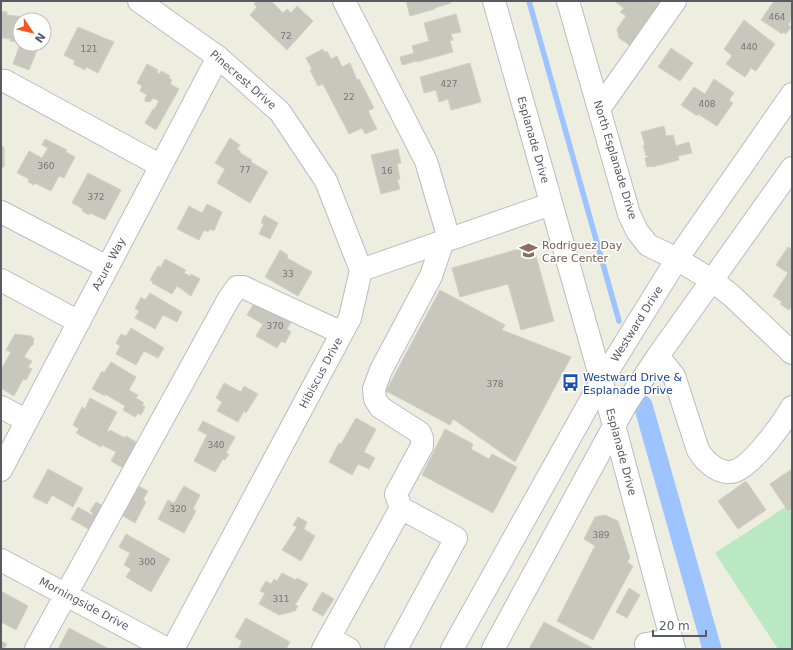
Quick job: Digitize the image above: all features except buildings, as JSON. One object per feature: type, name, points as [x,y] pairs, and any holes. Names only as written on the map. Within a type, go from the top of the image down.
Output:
[{"type":"street","name":"Pinecrest Drive","points":[[139,1],[218,57],[280,112],[326,181],[361,270]]},
{"type":"street","points":[[344,1],[426,161],[446,240],[431,276],[381,370],[374,389],[374,399],[380,407],[420,433],[422,438],[422,446],[396,494],[401,508],[456,538],[396,649]]},
{"type":"street","name":"Esplanade Drive","points":[[494,1],[614,425],[673,644]]},
{"type":"street","name":"North Esplanade Drive","points":[[568,1],[629,214],[637,231],[648,245],[677,259],[713,281],[732,296],[792,353]]},
{"type":"street","points":[[599,109],[675,1]]},
{"type":"street","name":"Azure Way","points":[[1,470],[218,57]]},
{"type":"street","points":[[1,81],[5,81],[161,166]]},
{"type":"street","name":"Westward Drive","points":[[452,649],[601,382],[677,259],[792,94]]},
{"type":"street","points":[[493,649],[629,398],[792,168]]},
{"type":"street","points":[[361,270],[551,204]]},
{"type":"street","points":[[1,212],[107,267]]},
{"type":"street","name":"Hibiscus Drive","points":[[173,649],[350,318],[361,270]]},
{"type":"street","points":[[1,280],[79,322]]},
{"type":"street","points":[[36,649],[224,306],[237,287],[243,287],[342,333]]},
{"type":"street","points":[[658,356],[674,376],[698,450],[702,458],[722,471],[736,471],[743,466],[756,454],[777,430],[792,407]]},
{"type":"street","points":[[1,407],[27,421]]},
{"type":"street","points":[[349,649],[326,643],[401,508]]},
{"type":"street","name":"Morningside Drive","points":[[1,560],[167,649]]},
{"type":"street","points":[[647,649],[646,644],[673,644]]},
{"type":"green space","points":[[787,506],[792,513],[792,649],[778,649],[715,553]]},
{"type":"waterway","points":[[529,1],[619,321]]},
{"type":"waterway","points":[[643,405],[712,649]]},
{"type":"place","name":"Rodriguez Day Care Center","points":[[529,251]]},
{"type":"place","name":"Westward Drive & Esplanade Drive","points":[[570,383]]}]
